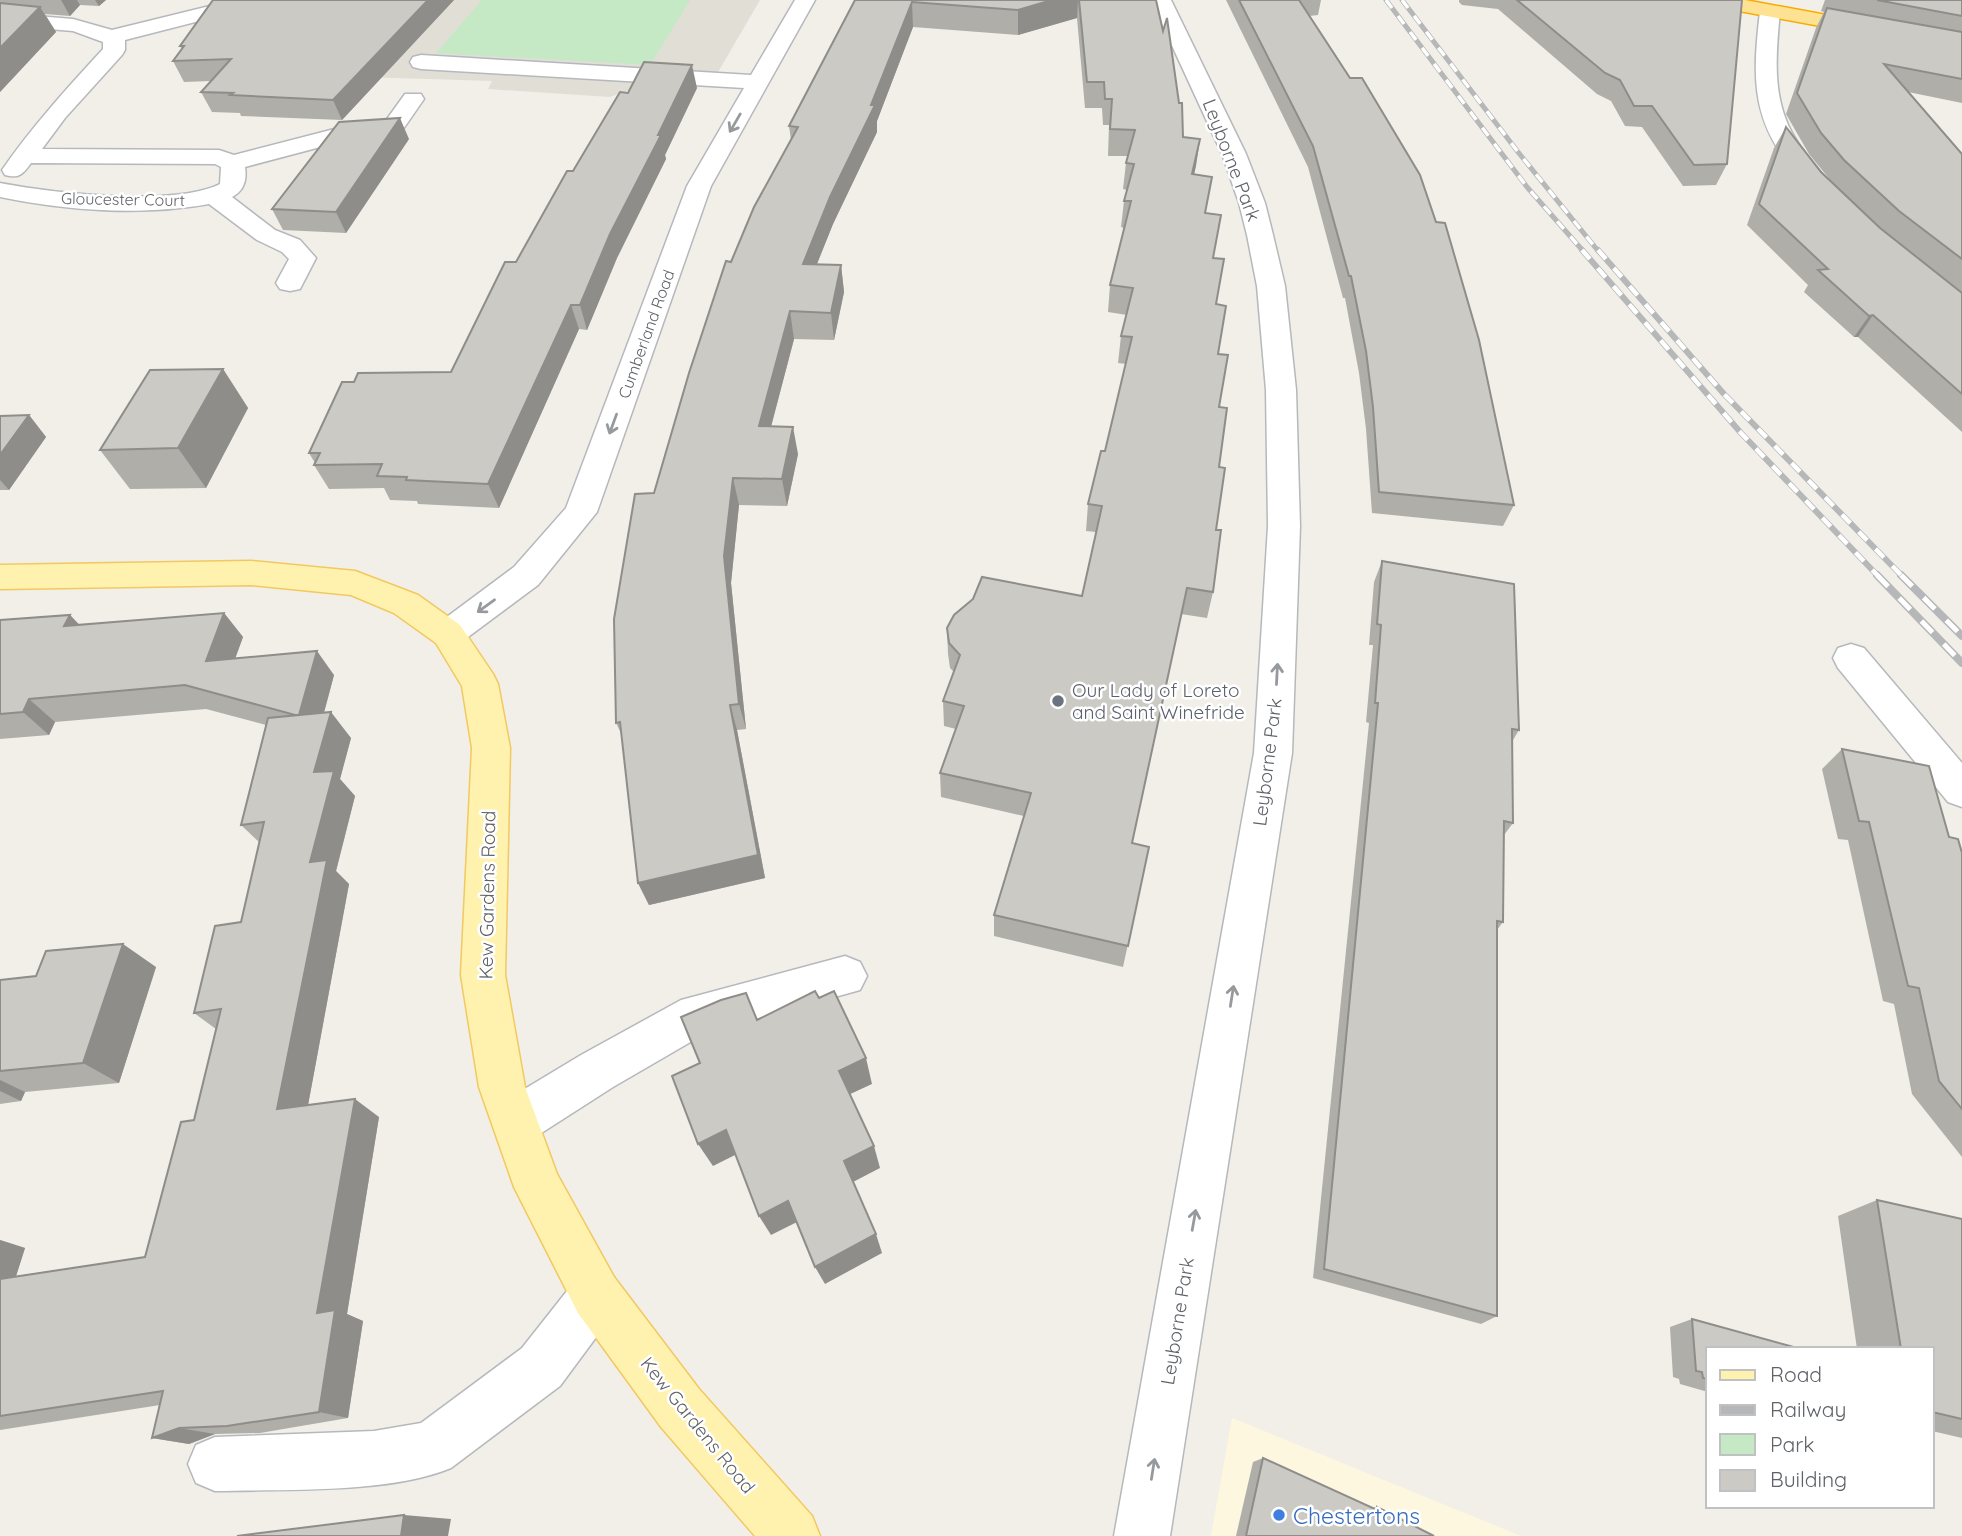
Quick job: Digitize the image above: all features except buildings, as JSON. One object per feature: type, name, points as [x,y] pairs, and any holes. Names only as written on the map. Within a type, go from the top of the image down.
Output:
[{"type":"highway","points":[[1712,0],[1962,46]]},
{"type":"main road","name":"Kew Gardens Road","points":[[0,578],[251,573],[355,583],[405,604],[448,634],[481,684],[491,748],[483,975],[502,1087],[538,1187],[596,1295],[680,1408],[792,1536]]},
{"type":"street","points":[[0,6],[7,0]]},
{"type":"street","points":[[0,19],[74,24],[97,29],[111,37],[259,0]]},
{"type":"street","name":"Cumberland Road","points":[[448,634],[526,576],[581,512],[699,186],[805,0]]},
{"type":"street","name":"Leyborne Park","points":[[1142,1536],[1273,753],[1284,526],[1281,390],[1271,286],[1257,224],[1234,155],[1161,0]]},
{"type":"street","points":[[1770,11],[1765,82],[1767,103],[1784,143],[1824,190]]},
{"type":"street","name":"Gloucester Court","points":[[111,37],[114,39],[114,50],[57,113],[23,156],[4,194],[93,200],[177,201],[215,197]]},
{"type":"street","points":[[421,62],[758,82]]},
{"type":"street","points":[[23,156],[219,157],[232,163],[346,134],[389,133],[413,100]]},
{"type":"street","points":[[57,113],[119,155]]},
{"type":"street","points":[[232,163],[235,176],[229,189],[215,197],[266,234],[291,246],[303,258],[290,282]]},
{"type":"street","points":[[1851,658],[1962,791]]},
{"type":"street","points":[[515,1122],[597,1071],[697,1015],[845,976]]},
{"type":"street","points":[[215,1464],[374,1458],[432,1449],[541,1367],[596,1295]]},
{"type":"shaded area","points":[[310,0],[760,0],[710,86],[654,81],[610,97],[488,89],[492,81],[266,74]]},
{"type":"shaded area","points":[[1232,1418],[1521,1536],[1211,1536]]},
{"type":"green space","points":[[482,0],[690,0],[650,65],[436,53]]},
{"type":"railway","points":[[1386,0],[1527,187],[1584,252]]},
{"type":"railway","points":[[1402,0],[1518,152],[1599,252]]},
{"type":"railway","points":[[1582,250],[1741,433],[1879,577]]},
{"type":"railway","points":[[1598,250],[1724,394],[1903,577]]},
{"type":"railway","points":[[1877,575],[1962,663]]},
{"type":"railway","points":[[1903,577],[1962,636]]},
{"type":"place","name":"Our Lady of Loreto and Saint Winefride","points":[[1058,701]]},
{"type":"place","name":"Chestertons","points":[[1279,1515]]}]
